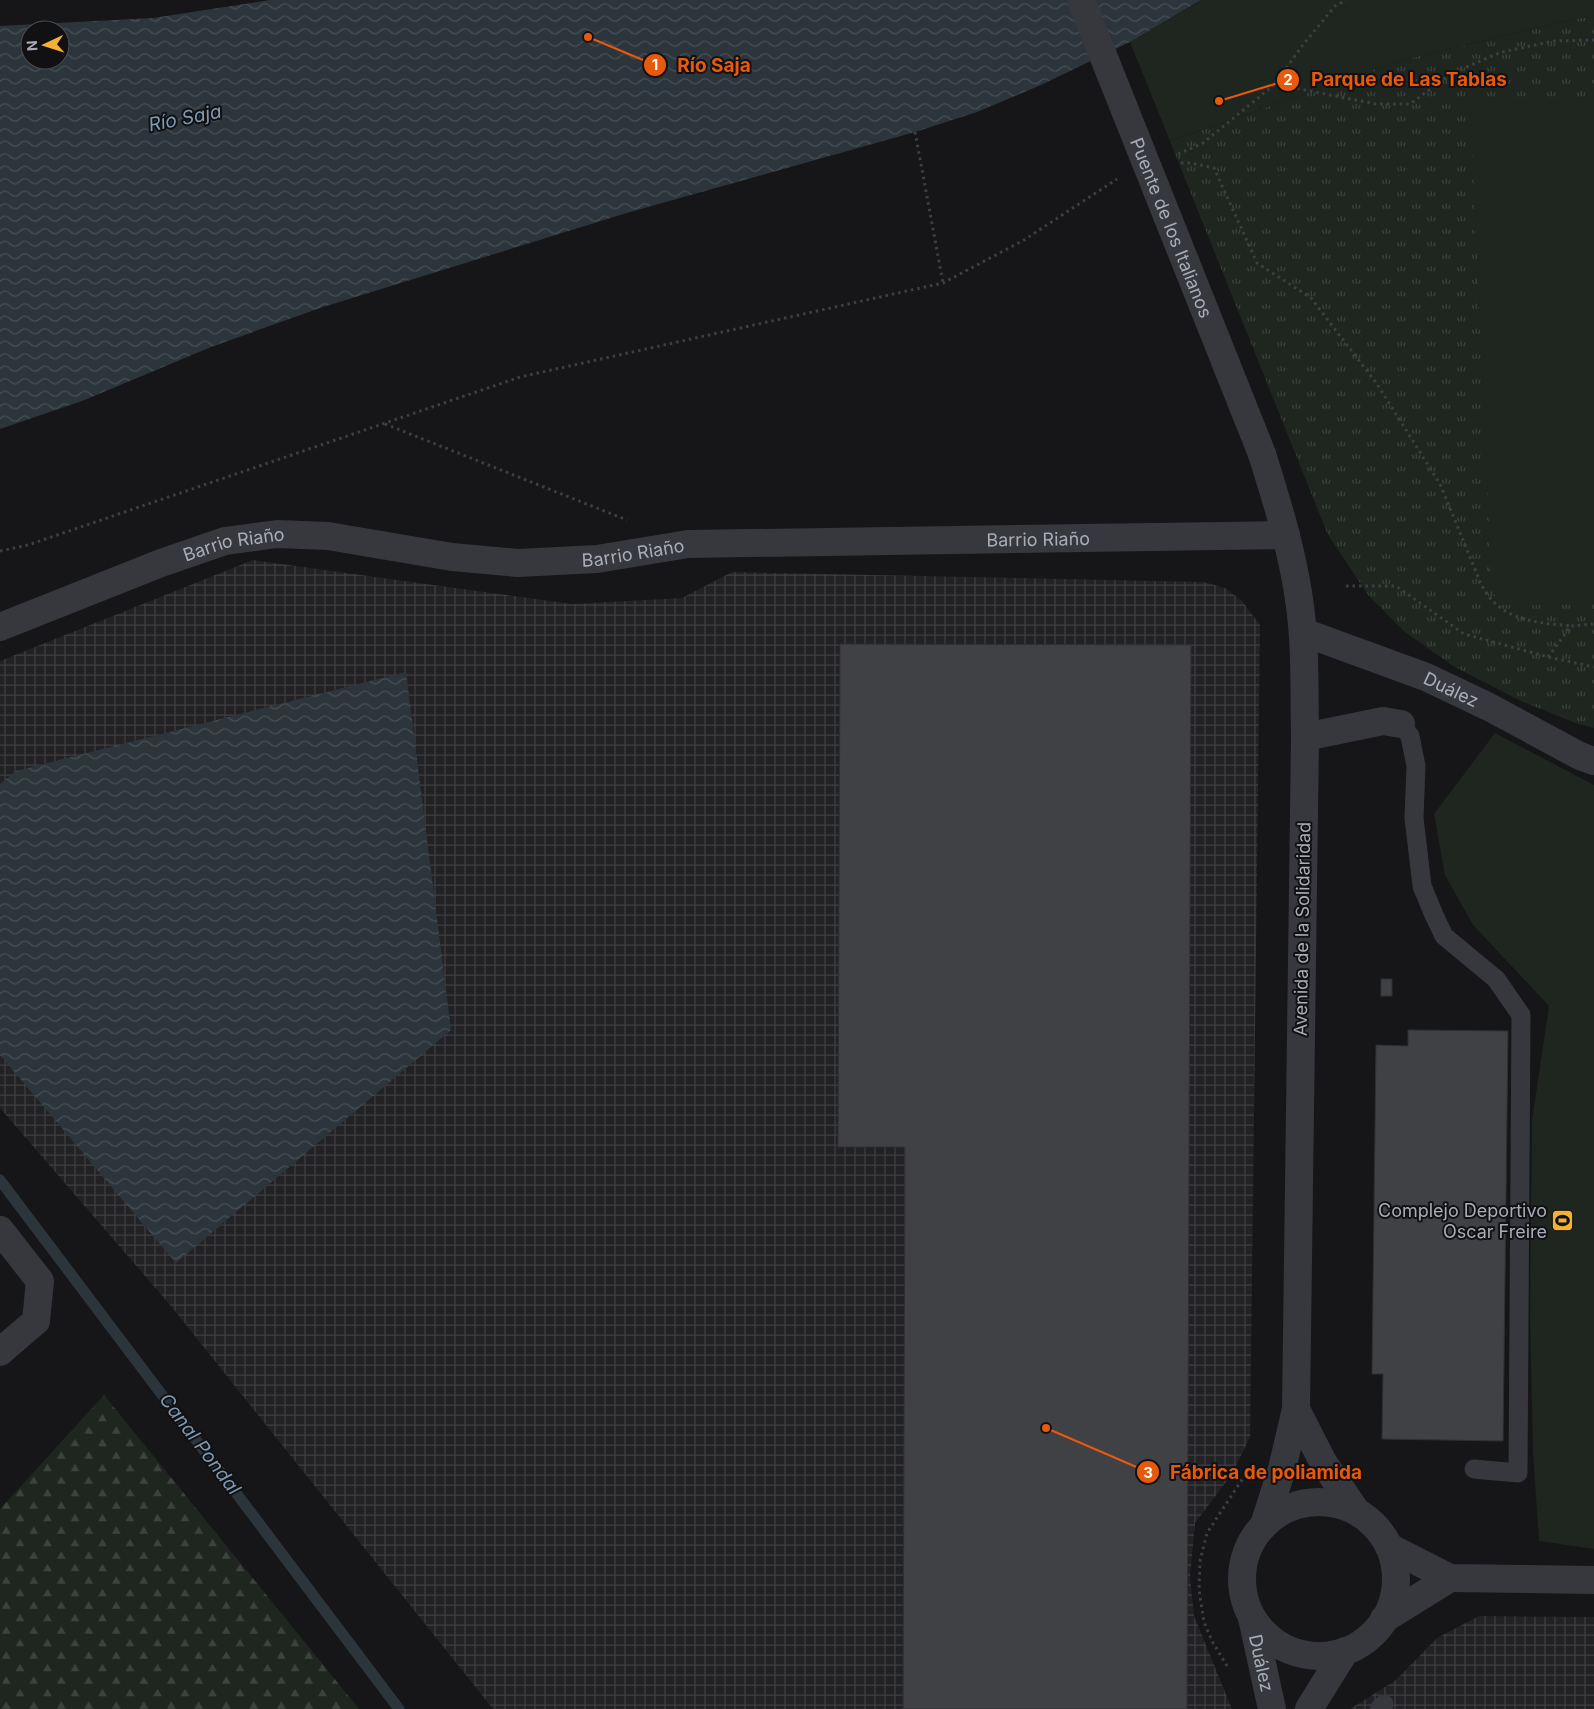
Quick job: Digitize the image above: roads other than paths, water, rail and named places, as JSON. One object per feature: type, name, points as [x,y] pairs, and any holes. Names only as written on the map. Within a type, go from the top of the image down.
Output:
[{"type":"street","name":"Puente de los Italianos","points":[[1081,0],[1137,174],[1262,454]]},
{"type":"street","name":"Avenida de la Solidaridad","points":[[1262,454],[1286,535],[1299,599],[1303,632],[1305,737],[1296,1409],[1282,1469],[1264,1525],[1250,1545],[1243,1568],[1243,1593],[1252,1616],[1263,1631],[1277,1643],[1293,1651],[1328,1655],[1345,1651],[1360,1644],[1374,1633],[1384,1620],[1394,1596],[1395,1571],[1389,1547],[1375,1526],[1356,1511],[1332,1502],[1308,1502],[1284,1510],[1264,1525]]},
{"type":"street","name":"Barrio Riaño","points":[[0,627],[161,563],[225,541],[277,534],[328,536],[452,557],[518,563],[597,559],[688,544],[1286,535]]},
{"type":"street","name":"Duález","points":[[1303,632],[1426,677],[1489,707],[1580,756],[1594,761]]},
{"type":"street","points":[[1305,737],[1384,721],[1401,724]]},
{"type":"street","points":[[0,1230],[40,1281],[36,1321],[0,1352]]},
{"type":"street","name":"Avenida de la Solidaridad","points":[[1296,1409],[1323,1462],[1356,1511]]},
{"type":"street","name":"Avenida de la Solidaridad","points":[[1389,1547],[1450,1578],[1594,1580]]},
{"type":"street","name":"Avenida de la Solidaridad","points":[[1384,1620],[1450,1578]]},
{"type":"street","name":"Duález","points":[[1252,1616],[1272,1709]]},
{"type":"street","points":[[1309,1709],[1345,1651]]},
{"type":"lane","points":[[1401,724],[1410,736],[1416,766],[1415,828],[1422,886],[1444,936],[1496,979],[1520,1015],[1518,1473],[1474,1470]]},
{"type":"water","points":[[270,0],[1201,0],[1130,42],[1041,85],[977,112],[915,132],[630,212],[320,308],[211,347],[82,401],[0,429],[0,26],[20,25],[20,70],[70,70],[70,22],[153,18]]},
{"type":"water","points":[[406,672],[451,1030],[176,1263],[0,1055],[0,784],[16,771]]},
{"type":"waterway","name":"Canal Pondal","points":[[0,1180],[399,1709]]},
{"type":"place","name":"Río Saja","points":[[588,37]]},
{"type":"place","name":"Parque de Las Tablas","points":[[1219,101]]},
{"type":"place","name":"Complejo Deportivo Oscar Freire","points":[[1563,1220]]},
{"type":"place","name":"Fábrica de poliamida","points":[[1046,1428]]}]
